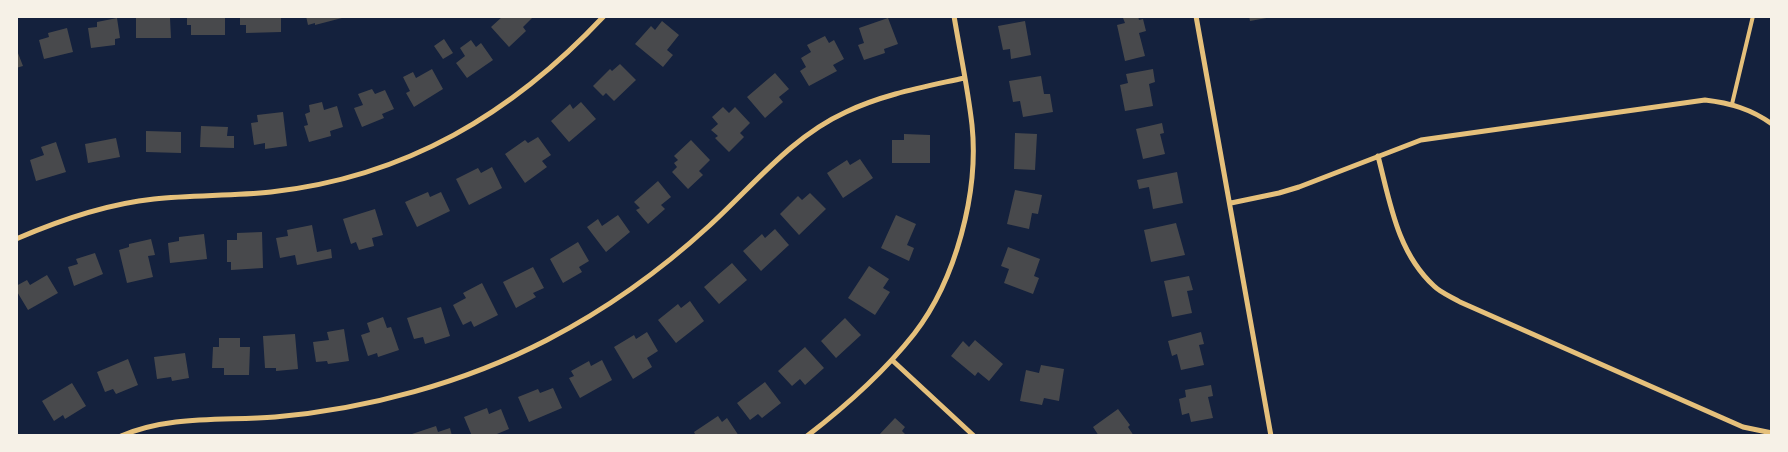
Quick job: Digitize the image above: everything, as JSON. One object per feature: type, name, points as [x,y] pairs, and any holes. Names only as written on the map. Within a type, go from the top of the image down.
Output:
[{"type":"street","points":[[16,240],[56,222],[121,204],[153,199],[270,192],[314,186],[364,174],[398,162],[451,138],[505,105],[564,56],[604,16]]},
{"type":"street","points":[[807,436],[859,392],[892,360],[915,333],[931,308],[948,271],[961,233],[971,193],[973,166],[972,126],[954,16]]},
{"type":"street","points":[[1196,16],[1231,203],[1271,436]]},
{"type":"street","points":[[121,436],[154,424],[174,421],[275,417],[329,410],[375,401],[450,380],[518,354],[607,305],[643,280],[705,230],[770,165],[823,125],[846,112],[898,92],[964,78]]},
{"type":"street","points":[[1231,203],[1279,194],[1421,140],[1462,133],[1695,101],[1732,104],[1760,115],[1772,124]]},
{"type":"street","points":[[1378,156],[1399,235],[1413,263],[1435,287],[1460,302],[1743,427],[1772,433]]},
{"type":"street","points":[[892,360],[974,436]]},
{"type":"lane","points":[[1732,104],[1753,16]]},
{"type":"building","points":[[136,16],[170,18],[171,38],[136,38]]},
{"type":"building","points":[[187,16],[225,16],[225,35],[191,35],[191,25],[187,25]]},
{"type":"building","points":[[240,16],[281,16],[281,32],[246,33],[246,25],[240,25]]},
{"type":"building","points":[[306,16],[341,16],[342,18],[308,25]]},
{"type":"building","points":[[503,16],[532,18],[523,27],[526,31],[509,47],[491,27]]},
{"type":"building","points":[[1138,16],[1139,20],[1143,19],[1146,31],[1139,33],[1145,56],[1125,61],[1117,25],[1125,23],[1123,18]]},
{"type":"building","points":[[1249,16],[1271,16],[1272,17],[1250,21]]},
{"type":"building","points":[[117,18],[120,38],[115,39],[115,45],[91,48],[88,28],[97,27],[97,22]]},
{"type":"building","points":[[888,18],[898,44],[884,49],[885,53],[864,60],[858,45],[864,43],[859,28]]},
{"type":"building","points":[[662,21],[679,35],[667,50],[673,55],[663,67],[635,44],[651,26],[655,30]]},
{"type":"building","points":[[1025,21],[1031,55],[1011,59],[1010,49],[1003,50],[998,26]]},
{"type":"building","points":[[67,28],[73,52],[44,59],[39,40],[49,37],[48,33]]},
{"type":"building","points":[[825,36],[829,43],[834,40],[844,59],[833,65],[837,71],[809,86],[800,71],[806,67],[801,58],[811,52],[807,45]]},
{"type":"building","points":[[444,39],[453,53],[443,59],[434,46]]},
{"type":"building","points":[[471,40],[476,47],[481,43],[493,60],[467,78],[456,63],[465,56],[460,48]]},
{"type":"building","points":[[16,48],[23,66],[16,68]]},
{"type":"building","points":[[620,64],[636,80],[614,101],[606,93],[603,96],[593,86],[610,69],[612,71]]},
{"type":"building","points":[[432,69],[443,89],[414,107],[406,93],[410,91],[403,77],[413,72],[416,78]]},
{"type":"building","points":[[1153,69],[1155,82],[1149,84],[1153,106],[1125,111],[1120,85],[1128,83],[1126,74]]},
{"type":"building","points":[[775,73],[789,89],[779,97],[783,102],[765,118],[747,97]]},
{"type":"building","points":[[1041,76],[1044,94],[1050,94],[1053,112],[1023,117],[1020,101],[1013,102],[1009,81]]},
{"type":"building","points":[[372,89],[375,94],[385,90],[394,109],[382,114],[384,118],[362,127],[354,108],[363,105],[358,94]]},
{"type":"building","points":[[322,102],[324,110],[337,106],[343,127],[330,131],[331,136],[309,142],[304,126],[308,125],[305,114],[310,112],[309,105]]},
{"type":"building","points":[[581,102],[596,119],[569,142],[551,121],[570,104],[573,109]]},
{"type":"building","points":[[723,107],[729,113],[735,107],[750,123],[740,133],[744,137],[729,152],[715,138],[718,136],[711,130],[718,124],[712,117]]},
{"type":"building","points":[[283,112],[287,146],[265,149],[265,143],[254,145],[251,123],[258,122],[257,115]]},
{"type":"building","points":[[1162,123],[1164,133],[1160,134],[1165,154],[1143,159],[1136,129]]},
{"type":"building","points":[[201,126],[228,127],[227,136],[234,136],[234,148],[200,147]]},
{"type":"building","points":[[146,131],[181,132],[181,153],[146,152]]},
{"type":"building","points":[[1015,133],[1037,134],[1035,170],[1014,169]]},
{"type":"building","points":[[904,134],[930,135],[930,163],[892,163],[892,140],[904,140]]},
{"type":"building","points":[[538,137],[551,155],[542,161],[547,167],[525,183],[505,154],[525,140],[528,143]]},
{"type":"building","points":[[116,138],[120,157],[88,163],[85,144]]},
{"type":"building","points":[[691,140],[710,160],[699,171],[703,175],[688,189],[672,172],[677,167],[674,163],[678,160],[674,156]]},
{"type":"building","points":[[56,142],[66,172],[36,181],[30,160],[44,155],[41,147]]},
{"type":"building","points":[[860,159],[873,178],[843,198],[827,173],[847,160],[850,165]]},
{"type":"building","points":[[492,167],[502,188],[469,205],[456,179],[478,168],[481,173]]},
{"type":"building","points":[[1177,172],[1183,203],[1153,209],[1149,187],[1139,189],[1137,180]]},
{"type":"building","points":[[658,181],[671,197],[661,205],[665,209],[648,224],[636,210],[640,208],[634,202]]},
{"type":"building","points":[[1015,190],[1042,195],[1038,214],[1032,213],[1029,229],[1007,224]]},
{"type":"building","points":[[428,192],[430,197],[441,192],[450,211],[417,227],[405,202]]},
{"type":"building","points":[[810,193],[826,209],[799,235],[780,214],[798,196],[802,200]]},
{"type":"building","points":[[375,209],[383,235],[372,238],[374,246],[359,250],[356,242],[351,244],[343,219]]},
{"type":"building","points":[[618,215],[630,232],[606,252],[587,227],[598,219],[602,226]]},
{"type":"building","points":[[896,215],[916,224],[907,245],[914,248],[909,261],[881,248]]},
{"type":"building","points":[[1176,223],[1185,255],[1151,262],[1144,230]]},
{"type":"building","points":[[312,225],[317,252],[331,249],[332,258],[297,265],[295,255],[280,258],[276,238],[288,236],[287,230]]},
{"type":"building","points":[[775,229],[789,245],[761,271],[743,251],[762,234],[765,238]]},
{"type":"building","points":[[262,232],[263,268],[231,270],[231,262],[227,262],[227,240],[237,240],[237,233]]},
{"type":"building","points":[[204,234],[207,259],[170,263],[168,243],[179,241],[179,237]]},
{"type":"building","points":[[151,239],[155,255],[148,256],[153,277],[127,283],[119,250],[129,247],[129,244]]},
{"type":"building","points":[[578,242],[589,261],[579,267],[582,272],[563,283],[550,259]]},
{"type":"building","points":[[1008,247],[1040,259],[1034,276],[1039,278],[1033,294],[1004,283],[1009,269],[1001,266]]},
{"type":"building","points":[[95,253],[103,274],[74,286],[68,267],[78,264],[76,259]]},
{"type":"building","points":[[732,263],[747,280],[719,304],[704,287]]},
{"type":"building","points":[[869,266],[889,279],[883,288],[890,292],[875,315],[848,298]]},
{"type":"building","points":[[533,267],[544,288],[533,293],[536,297],[516,308],[503,282]]},
{"type":"building","points":[[47,275],[58,293],[28,310],[16,290],[16,286],[27,280],[30,285]]},
{"type":"building","points":[[1189,276],[1193,290],[1187,291],[1192,313],[1172,317],[1164,281]]},
{"type":"building","points":[[482,283],[498,315],[474,327],[471,321],[463,325],[453,305],[466,298],[463,293]]},
{"type":"building","points":[[690,301],[704,321],[676,343],[658,320],[678,304],[681,308]]},
{"type":"building","points":[[441,307],[450,336],[425,344],[423,337],[414,339],[407,318]]},
{"type":"building","points":[[383,317],[387,328],[391,327],[399,350],[378,357],[377,353],[368,356],[361,335],[370,332],[367,323]]},
{"type":"building","points":[[845,318],[861,335],[836,358],[821,341]]},
{"type":"building","points":[[344,329],[349,361],[328,364],[327,361],[316,362],[313,342],[329,340],[327,332]]},
{"type":"building","points":[[647,332],[658,351],[647,358],[652,367],[633,379],[614,347],[634,335],[636,339]]},
{"type":"building","points":[[1201,332],[1204,344],[1199,345],[1204,365],[1181,370],[1177,354],[1172,356],[1168,341]]},
{"type":"building","points":[[295,334],[298,369],[276,371],[276,368],[265,368],[263,336]]},
{"type":"building","points":[[219,338],[240,338],[240,347],[250,347],[249,375],[224,375],[224,368],[212,368],[213,347],[219,347]]},
{"type":"building","points":[[975,340],[1003,364],[989,381],[978,372],[975,376],[951,356],[963,341],[969,347]]},
{"type":"building","points":[[805,347],[824,368],[805,385],[800,379],[792,386],[778,371]]},
{"type":"building","points":[[185,353],[189,378],[172,381],[171,377],[157,379],[154,357]]},
{"type":"building","points":[[128,359],[138,385],[116,394],[113,389],[105,392],[97,372]]},
{"type":"building","points":[[602,360],[612,380],[580,398],[569,378],[574,376],[571,371],[589,361],[591,366]]},
{"type":"building","points":[[1041,365],[1064,369],[1059,401],[1044,398],[1042,405],[1020,401],[1026,370],[1039,373]]},
{"type":"building","points":[[765,382],[781,403],[762,418],[758,414],[750,420],[737,403]]},
{"type":"building","points":[[72,383],[86,406],[65,419],[63,415],[54,421],[42,401]]},
{"type":"building","points":[[1211,385],[1213,396],[1208,397],[1213,418],[1191,422],[1189,413],[1182,415],[1179,399],[1186,397],[1185,390]]},
{"type":"building","points":[[553,388],[562,408],[529,422],[518,397],[538,389],[540,393]]},
{"type":"building","points":[[487,408],[489,414],[501,409],[509,429],[492,436],[472,436],[464,417]]},
{"type":"building","points":[[1118,409],[1130,425],[1128,427],[1134,436],[1099,436],[1093,427]]},
{"type":"building","points":[[718,416],[722,422],[727,418],[739,436],[696,436],[694,432]]},
{"type":"building","points":[[895,418],[905,427],[902,431],[907,436],[878,436]]},
{"type":"building","points":[[436,426],[438,432],[450,428],[452,436],[412,436],[412,434]]}]
